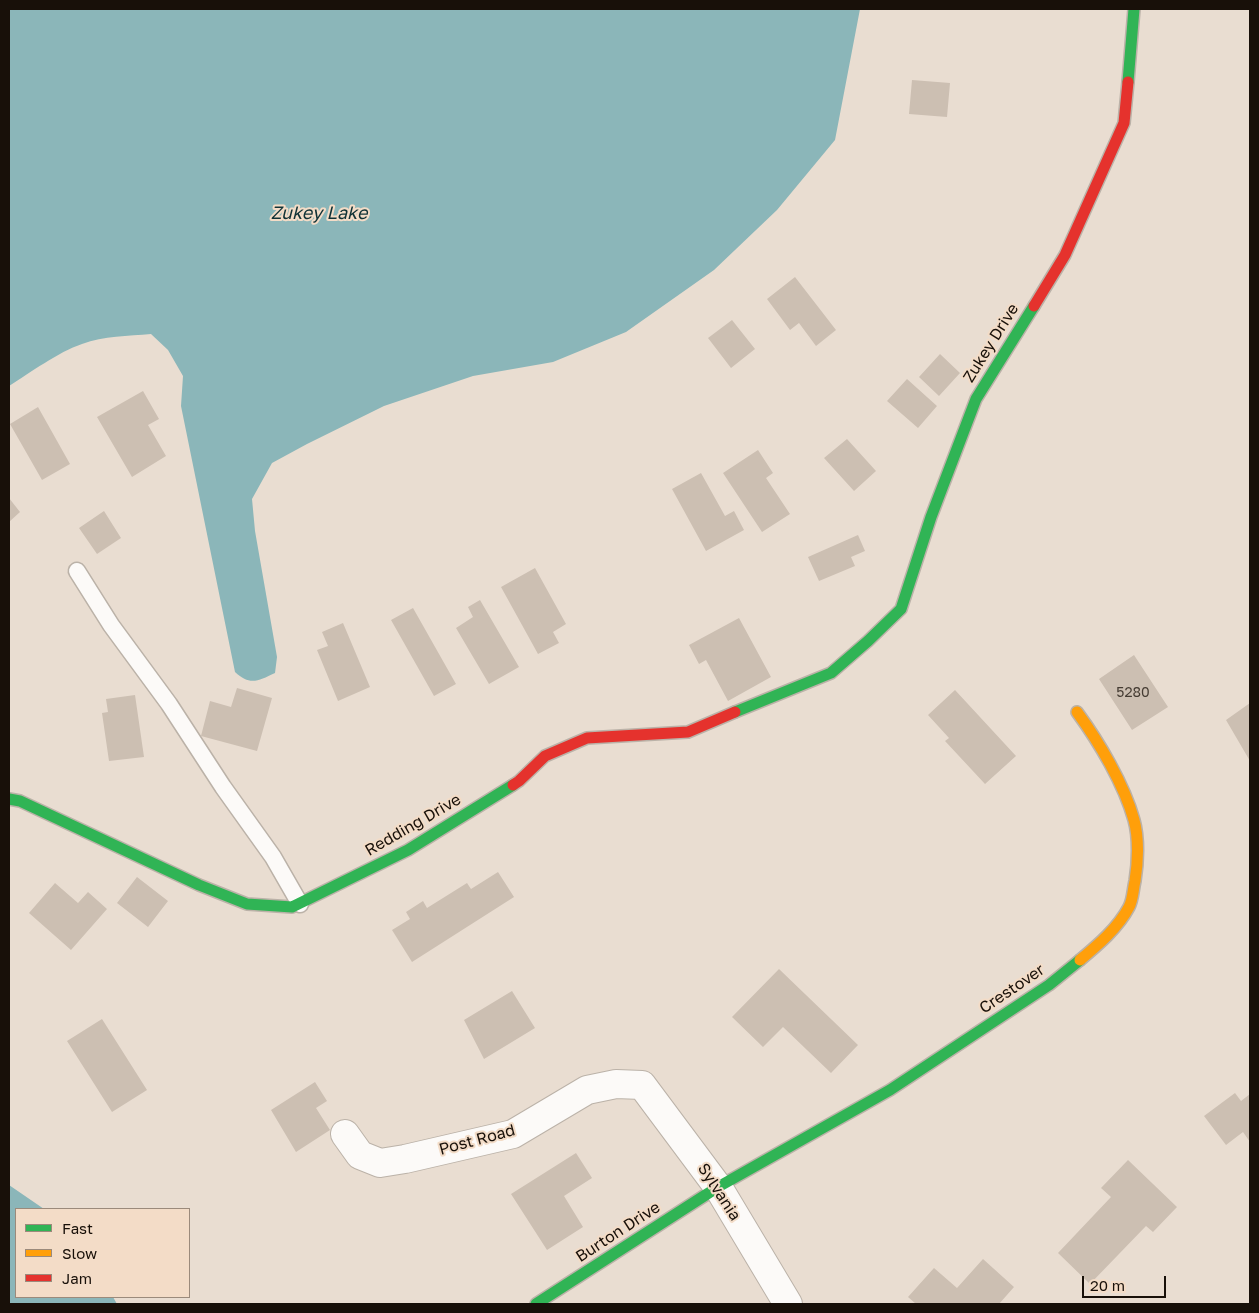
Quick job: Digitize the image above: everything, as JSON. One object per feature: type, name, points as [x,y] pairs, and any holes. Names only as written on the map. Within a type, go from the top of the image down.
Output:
[{"type":"street","name":"Zukey Drive","points":[[831,673],[868,641],[901,608],[931,516],[976,398],[1069,246],[1124,124],[1134,9]]},
{"type":"street","name":"Redding Drive","points":[[9,799],[20,801],[198,885],[247,904],[292,907],[408,850],[519,781],[545,756],[587,738],[688,732],[831,673]]},
{"type":"street","name":"Crestover","points":[[718,1187],[890,1090],[1049,984],[1077,963],[1107,936],[1130,906],[1136,874],[1137,851],[1134,822],[1126,795],[1090,730],[1077,712]]},
{"type":"street","name":"Post Road","points":[[345,1134],[360,1156],[380,1162],[405,1159],[513,1134],[587,1090],[616,1084],[642,1085]]},
{"type":"street","name":"Sylvania","points":[[642,1085],[718,1187],[788,1304]]},
{"type":"street","name":"Burton Drive","points":[[536,1304],[718,1187]]},
{"type":"lane","points":[[77,571],[111,625],[169,704],[223,787],[273,857],[300,904]]},
{"type":"water","name":"Zukey Lake","points":[[9,9],[860,9],[835,140],[777,210],[714,270],[626,332],[553,362],[473,376],[384,406],[272,463],[252,499],[255,531],[277,657],[275,673],[250,681],[235,672],[181,406],[183,376],[168,350],[151,334],[99,339],[63,352],[9,386]]},
{"type":"water","points":[[9,1185],[43,1208],[15,1208],[15,1298],[114,1298],[117,1304],[9,1304]]},
{"type":"building","points":[[912,80],[950,83],[947,117],[909,114]]},
{"type":"building","points":[[795,277],[836,330],[816,346],[799,323],[790,330],[767,299]]},
{"type":"building","points":[[732,320],[755,349],[731,368],[708,338]]},
{"type":"building","points":[[940,354],[960,373],[939,396],[919,377]]},
{"type":"building","points":[[907,379],[937,406],[918,428],[887,401]]},
{"type":"building","points":[[143,391],[159,419],[148,425],[166,456],[132,477],[97,417]]},
{"type":"building","points":[[38,407],[70,464],[42,480],[10,424]]},
{"type":"building","points":[[847,439],[876,471],[854,491],[824,458]]},
{"type":"building","points":[[758,450],[773,473],[766,478],[790,514],[762,532],[723,473]]},
{"type":"building","points":[[701,473],[725,516],[734,511],[744,530],[706,551],[672,489]]},
{"type":"building","points":[[9,498],[20,512],[9,522]]},
{"type":"building","points":[[104,511],[121,538],[97,554],[79,528]]},
{"type":"building","points":[[858,535],[865,551],[851,557],[855,566],[819,581],[808,557]]},
{"type":"building","points":[[535,568],[566,624],[553,632],[559,643],[538,654],[501,587]]},
{"type":"building","points":[[480,600],[519,667],[489,684],[456,628],[473,617],[468,607]]},
{"type":"building","points":[[413,608],[456,684],[434,696],[391,620]]},
{"type":"building","points":[[739,618],[771,677],[728,701],[706,660],[699,664],[689,645]]},
{"type":"building","points":[[343,623],[370,687],[338,701],[317,650],[328,646],[322,632]]},
{"type":"building","points":[[1134,655],[1168,707],[1132,730],[1099,679]]},
{"type":"building","points":[[237,688],[272,698],[257,751],[201,736],[210,701],[231,707]]},
{"type":"building","points":[[955,690],[1016,756],[985,784],[945,741],[949,738],[928,715]]},
{"type":"building","points":[[135,695],[144,757],[109,761],[102,713],[108,712],[106,699]]},
{"type":"building","points":[[1250,703],[1250,761],[1226,720]]},
{"type":"building","points":[[498,872],[514,897],[412,962],[392,930],[410,919],[406,912],[423,901],[427,908],[467,883],[471,889]]},
{"type":"building","points":[[137,877],[168,901],[148,927],[117,903]]},
{"type":"building","points":[[55,883],[78,903],[88,892],[107,909],[71,950],[29,913]]},
{"type":"building","points":[[779,969],[858,1045],[831,1073],[783,1027],[763,1047],[732,1017]]},
{"type":"building","points":[[512,991],[535,1028],[484,1059],[464,1020]]},
{"type":"building","points":[[102,1019],[147,1090],[112,1112],[67,1041]]},
{"type":"building","points":[[315,1082],[327,1101],[316,1108],[330,1130],[296,1152],[271,1110]]},
{"type":"building","points":[[1235,1093],[1241,1101],[1250,1094],[1250,1142],[1243,1132],[1226,1145],[1204,1116]]},
{"type":"building","points":[[576,1153],[592,1178],[564,1196],[583,1227],[547,1250],[511,1194]]},
{"type":"building","points":[[1128,1160],[1177,1207],[1153,1232],[1146,1226],[1090,1284],[1058,1253],[1111,1197],[1101,1188]]},
{"type":"building","points":[[983,1259],[1014,1287],[999,1304],[916,1304],[908,1297],[934,1268],[957,1288]]},
{"type":"traffic: fast","points":[[1128,82],[1134,9]]},
{"type":"traffic: fast","points":[[735,712],[831,673],[901,609],[931,517],[976,399],[1034,306]]},
{"type":"traffic: fast","points":[[9,799],[20,801],[199,885],[247,904],[292,907],[408,850],[513,785]]},
{"type":"traffic: fast","points":[[536,1304],[718,1187],[890,1090],[1049,985],[1080,960]]},
{"type":"traffic: slow","points":[[1077,712],[1094,736],[1124,792],[1134,820],[1138,850],[1135,881],[1129,907],[1101,942],[1080,960]]},
{"type":"traffic: jam","points":[[1034,306],[1065,255],[1124,123],[1128,82]]},
{"type":"traffic: jam","points":[[513,785],[545,756],[587,738],[688,732],[735,712]]}]
